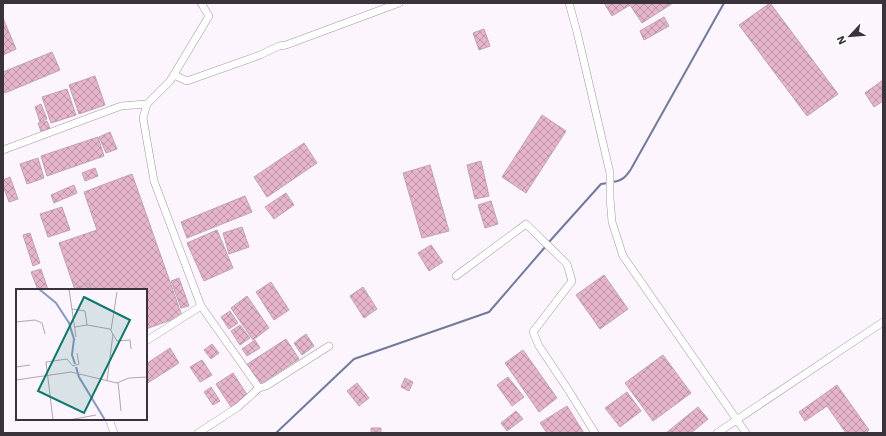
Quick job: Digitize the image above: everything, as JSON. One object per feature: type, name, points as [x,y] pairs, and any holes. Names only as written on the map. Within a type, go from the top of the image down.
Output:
[{"type":"street","points":[[201,3],[209,16],[170,81],[147,104],[143,118],[154,181],[201,306],[259,388]]},
{"type":"street","points":[[174,75],[187,81],[260,55],[279,46],[286,45],[400,3]]},
{"type":"street","points":[[569,3],[578,32],[610,173],[612,222],[623,256],[746,433]]},
{"type":"street","points":[[3,150],[120,106],[147,104]]},
{"type":"street","points":[[456,276],[526,224],[567,264],[572,281],[533,332],[539,346],[595,433]]},
{"type":"street","points":[[147,341],[201,306]]},
{"type":"street","points":[[717,433],[883,322]]},
{"type":"street","points":[[198,433],[238,407],[259,388],[266,386],[329,346]]},
{"type":"street","points":[[109,420],[114,433]]},
{"type":"building","points":[[604,3],[673,3],[642,23],[630,5],[612,16]]},
{"type":"building","points":[[770,3],[838,94],[807,116],[739,25]]},
{"type":"building","points":[[664,17],[669,26],[644,40],[640,31]]},
{"type":"building","points":[[3,18],[16,49],[3,55]]},
{"type":"building","points":[[484,29],[490,46],[479,50],[473,33]]},
{"type":"building","points":[[52,52],[60,70],[5,93],[3,88],[3,72]]},
{"type":"building","points":[[95,76],[105,105],[79,114],[69,85]]},
{"type":"building","points":[[883,80],[883,101],[874,107],[865,93]]},
{"type":"building","points":[[67,89],[76,115],[51,123],[42,97]]},
{"type":"building","points":[[41,104],[47,119],[40,122],[35,107]]},
{"type":"building","points":[[542,115],[566,131],[526,193],[502,177]]},
{"type":"building","points":[[47,121],[51,131],[42,134],[38,123]]},
{"type":"building","points":[[110,132],[117,149],[106,153],[99,137]]},
{"type":"building","points":[[98,137],[104,156],[47,176],[41,156]]},
{"type":"building","points":[[304,143],[317,163],[267,197],[254,177]]},
{"type":"building","points":[[38,158],[44,178],[27,184],[20,164]]},
{"type":"building","points":[[481,161],[489,196],[475,199],[467,165]]},
{"type":"building","points":[[430,165],[449,231],[422,238],[403,173]]},
{"type":"building","points":[[95,168],[98,176],[85,181],[82,173]]},
{"type":"building","points":[[132,174],[182,316],[147,329],[147,289],[75,289],[59,243],[97,230],[84,192]]},
{"type":"building","points":[[10,177],[18,199],[9,202],[3,186],[3,180]]},
{"type":"building","points":[[74,185],[77,193],[54,203],[51,195]]},
{"type":"building","points":[[286,193],[294,205],[274,219],[265,207]]},
{"type":"building","points":[[245,196],[252,212],[187,238],[181,222]]},
{"type":"building","points":[[491,201],[498,224],[485,228],[478,205]]},
{"type":"building","points":[[62,207],[70,230],[48,237],[40,214]]},
{"type":"building","points":[[242,227],[249,247],[229,254],[223,233]]},
{"type":"building","points":[[217,230],[233,268],[204,281],[187,243]]},
{"type":"building","points":[[30,233],[40,263],[33,266],[23,235]]},
{"type":"building","points":[[431,245],[443,262],[429,271],[418,253]]},
{"type":"building","points":[[41,269],[48,289],[38,289],[31,272]]},
{"type":"building","points":[[604,275],[628,309],[600,329],[576,295]]},
{"type":"building","points":[[179,278],[189,306],[181,308],[171,281]]},
{"type":"building","points":[[271,282],[289,310],[274,320],[256,292]]},
{"type":"building","points":[[89,283],[92,289],[76,289]]},
{"type":"building","points":[[363,287],[377,309],[364,318],[350,296]]},
{"type":"building","points":[[247,296],[269,328],[253,340],[231,308]]},
{"type":"building","points":[[230,311],[238,323],[229,329],[221,317]]},
{"type":"building","points":[[240,325],[250,338],[240,345],[231,331]]},
{"type":"building","points":[[306,334],[314,346],[302,355],[294,343]]},
{"type":"building","points":[[286,339],[299,359],[259,385],[246,365]]},
{"type":"building","points":[[255,340],[260,348],[247,356],[242,349]]},
{"type":"building","points":[[212,344],[219,353],[211,359],[204,350]]},
{"type":"building","points":[[170,348],[179,363],[147,383],[147,363]]},
{"type":"building","points":[[523,350],[557,398],[539,412],[505,363]]},
{"type":"building","points":[[663,355],[691,393],[653,421],[625,383]]},
{"type":"building","points":[[202,360],[212,375],[200,382],[190,367]]},
{"type":"building","points":[[233,373],[248,396],[231,407],[216,384]]},
{"type":"building","points":[[508,377],[524,397],[512,406],[497,385]]},
{"type":"building","points":[[405,378],[413,382],[409,391],[401,387]]},
{"type":"building","points":[[357,383],[369,398],[359,406],[347,391]]},
{"type":"building","points":[[837,385],[869,430],[866,433],[846,433],[827,406],[805,421],[799,412]]},
{"type":"building","points":[[211,387],[220,401],[213,405],[204,392]]},
{"type":"building","points":[[627,392],[641,411],[620,427],[605,408]]},
{"type":"building","points":[[567,406],[584,433],[547,433],[540,423]]},
{"type":"building","points":[[698,407],[708,419],[691,433],[666,433]]},
{"type":"building","points":[[516,411],[523,419],[507,431],[501,423]]},
{"type":"building","points":[[371,428],[381,428],[381,433],[371,433]]},
{"type":"waterway","points":[[612,182],[623,178],[631,169],[724,3]]},
{"type":"waterway","points":[[549,242],[601,184],[608,183]]},
{"type":"waterway","points":[[276,433],[354,359],[489,312],[546,246]]}]
